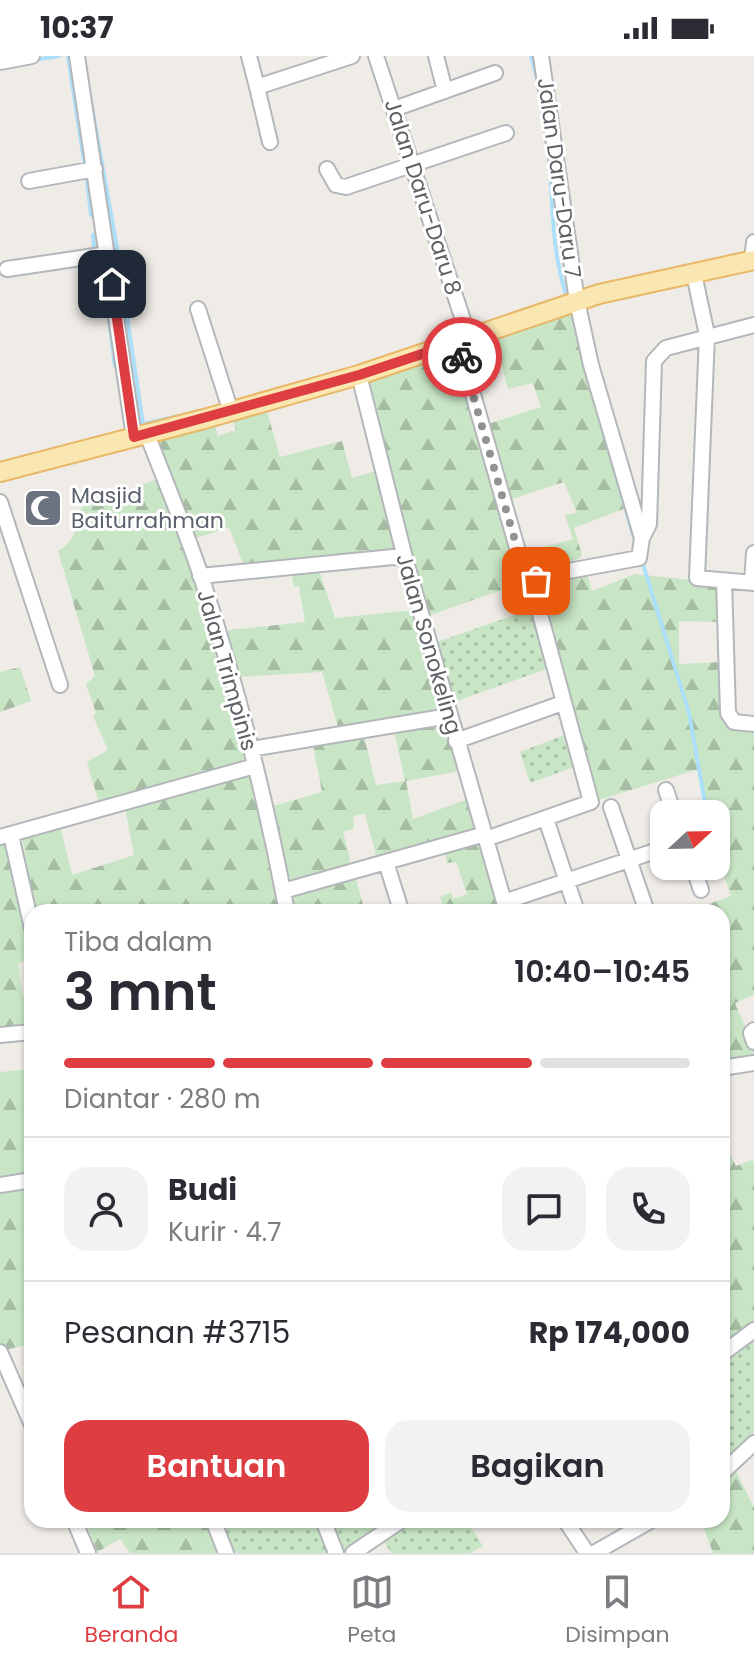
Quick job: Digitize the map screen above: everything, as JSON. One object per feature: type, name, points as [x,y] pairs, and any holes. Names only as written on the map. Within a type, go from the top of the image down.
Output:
[{"type":"main road","points":[[0,472],[359,375],[577,301],[694,274],[753,254]]},
{"type":"street","points":[[0,62],[32,56]]},
{"type":"street","name":"Jalan Trimpinis","points":[[77,56],[140,436],[200,576],[251,749],[285,904]]},
{"type":"street","points":[[249,56],[270,142]]},
{"type":"street","points":[[257,87],[352,56]]},
{"type":"street","name":"Jalan Daru-Daru 8","points":[[376,56],[414,166],[522,565],[528,574],[536,577]]},
{"type":"street","points":[[436,56],[445,91]]},
{"type":"street","name":"Jalan Daru-Daru 7","points":[[541,56],[577,301],[591,365],[642,538]]},
{"type":"street","points":[[394,109],[495,73]]},
{"type":"street","points":[[327,169],[341,188],[506,133]]},
{"type":"street","points":[[29,181],[95,169]]},
{"type":"street","points":[[7,269],[108,254]]},
{"type":"street","points":[[694,274],[707,335],[697,578],[753,583],[754,553]]},
{"type":"street","points":[[198,309],[231,412]]},
{"type":"street","points":[[283,891],[486,837],[591,802],[540,614],[536,577],[639,558],[642,538],[649,524],[654,361],[666,348],[754,325]]},
{"type":"street","name":"Jalan Sonokeling","points":[[359,375],[405,558],[504,904]]},
{"type":"street","points":[[0,502],[60,685]]},
{"type":"street","points":[[200,576],[405,558]]},
{"type":"street","points":[[724,581],[728,713],[734,722],[754,724]]},
{"type":"street","points":[[456,741],[557,705]]},
{"type":"street","points":[[251,749],[449,716]]},
{"type":"street","points":[[25,904],[6,836],[255,766]]},
{"type":"street","points":[[666,790],[669,800]]},
{"type":"street","points":[[611,807],[644,904]]},
{"type":"street","points":[[548,825],[574,904]]},
{"type":"street","points":[[512,904],[650,853]]},
{"type":"street","points":[[386,862],[399,904]]},
{"type":"street","points":[[698,880],[701,890]]},
{"type":"street","points":[[0,1035],[24,1033]]},
{"type":"street","points":[[730,1067],[754,1063]]},
{"type":"street","points":[[0,1185],[24,1181]]},
{"type":"street","points":[[730,1348],[754,1330]]},
{"type":"street","points":[[0,1352],[24,1407]]},
{"type":"street","points":[[730,1466],[754,1443]]},
{"type":"street","points":[[77,1528],[88,1553]]},
{"type":"street","points":[[216,1528],[226,1553]]},
{"type":"street","points":[[326,1528],[336,1553]]},
{"type":"street","points":[[353,1553],[390,1528]]},
{"type":"street","points":[[570,1528],[587,1553]]},
{"type":"street","points":[[594,1553],[614,1548],[641,1528]]},
{"type":"green space","points":[[573,309],[626,508],[574,528],[582,555],[580,558],[533,573],[524,553],[573,539],[565,515],[577,513],[564,482],[512,499],[488,424],[541,407],[533,383],[508,389],[494,336]]},
{"type":"green space","points":[[457,350],[525,582],[430,615],[366,382]]},
{"type":"green space","points":[[266,408],[280,457],[342,441],[352,478],[379,470],[397,551],[245,569],[229,527],[191,540],[154,440],[214,422],[218,436],[236,430],[232,418]]},
{"type":"green space","points":[[160,478],[197,575],[250,762],[99,803],[87,762],[108,750],[93,716],[96,713],[86,684],[95,676],[58,551],[71,539],[78,512],[84,506]]},
{"type":"green space","points":[[318,567],[335,618],[415,610],[444,712],[339,730],[322,672],[238,677],[222,631],[305,622],[299,586],[294,587],[291,571]]},
{"type":"green space","points":[[585,567],[592,591],[635,574],[719,583],[719,622],[679,621],[679,664],[722,662],[724,713],[737,729],[754,730],[754,995],[735,1003],[750,1037],[754,1057],[730,1061],[730,904],[709,904],[731,896],[725,880],[730,880],[730,800],[704,800],[699,769],[595,801],[538,584]]},
{"type":"green space","points":[[535,608],[552,667],[454,702],[437,642]]},
{"type":"green space","points":[[20,667],[31,701],[0,712],[0,672]]},
{"type":"green space","points":[[444,720],[460,771],[406,781],[413,819],[468,799],[482,831],[377,859],[365,814],[353,816],[354,828],[343,832],[349,865],[293,887],[354,871],[363,904],[289,904],[270,807],[322,792],[313,745],[364,736],[376,785],[405,781],[394,730]]},
{"type":"green space","points":[[572,732],[580,765],[530,783],[520,752]]},
{"type":"green space","points":[[250,771],[281,904],[35,904],[22,837],[60,826],[72,875],[134,855],[125,808]]},
{"type":"green space","points":[[481,838],[500,904],[443,904],[440,897],[451,892],[453,899],[467,894],[456,862],[447,863],[444,850]]},
{"type":"green space","points":[[8,840],[24,907],[24,961],[18,963],[24,996],[24,1029],[0,1032],[0,842]]},
{"type":"green space","points":[[24,1070],[24,1177],[0,1180],[0,1072]]},
{"type":"green space","points":[[730,1154],[736,1166],[752,1160],[754,1164],[754,1324],[730,1342]]},
{"type":"green space","points":[[24,1186],[24,1345],[2,1351],[0,1343],[0,1189]]},
{"type":"green space","points":[[754,1335],[754,1437],[730,1460],[730,1352]]},
{"type":"green space","points":[[733,1465],[754,1508],[754,1553],[713,1553],[704,1528],[730,1528],[730,1467]]},
{"type":"green space","points":[[88,1528],[212,1528],[222,1553],[130,1553],[120,1539],[97,1552]]},
{"type":"green space","points":[[220,1528],[322,1528],[332,1553],[229,1553]]},
{"type":"green space","points":[[330,1528],[375,1528],[346,1553],[340,1553]]},
{"type":"green space","points":[[405,1528],[471,1528],[483,1546],[470,1553],[391,1553],[385,1543]]},
{"type":"waterway","points":[[34,60],[59,56]]},
{"type":"waterway","points":[[68,56],[84,161]]},
{"type":"waterway","points":[[531,56],[538,82]]},
{"type":"waterway","points":[[91,102],[143,424],[179,416]]},
{"type":"waterway","points":[[548,150],[555,240],[566,294]]},
{"type":"waterway","points":[[87,181],[91,215]]},
{"type":"waterway","points":[[93,235],[94,246]]},
{"type":"waterway","points":[[97,264],[115,366]]},
{"type":"waterway","points":[[585,367],[634,538]]},
{"type":"waterway","points":[[641,558],[689,713],[704,800]]},
{"type":"way so far","points":[[462,357],[522,565],[528,574],[536,577],[536,581]]},
{"type":"place","name":"Masjid Baiturrahman","points":[[43,508]]},
{"type":"route","points":[[112,284],[134,437],[359,375],[458,342],[462,357]]}]
